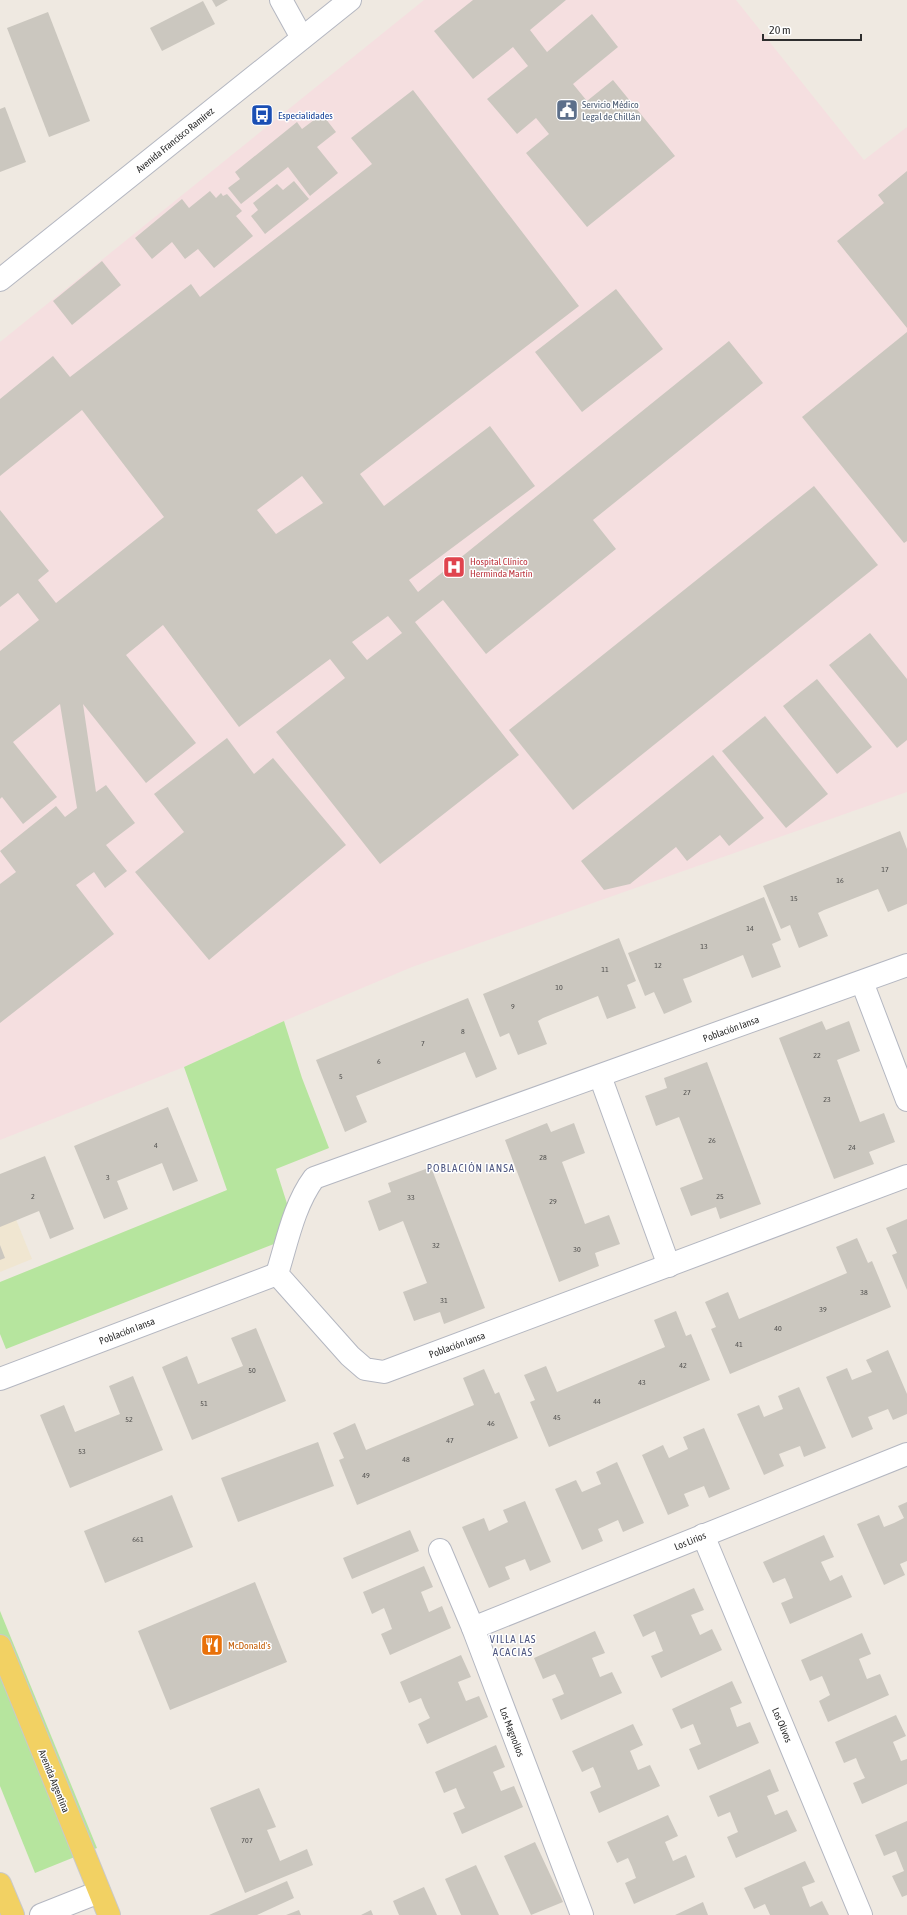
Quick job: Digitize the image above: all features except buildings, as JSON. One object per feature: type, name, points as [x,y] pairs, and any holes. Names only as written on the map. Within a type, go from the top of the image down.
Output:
[{"type":"main road","name":"Avenida Argentina","points":[[0,1646],[109,1915]]},
{"type":"main road","points":[[0,1884],[13,1915]]},
{"type":"street","points":[[281,0],[302,38]]},
{"type":"street","name":"Avenida Francisco Ramírez","points":[[0,280],[350,0]]},
{"type":"street","name":"Población Iansa","points":[[277,1274],[300,1202],[314,1178],[907,965]]},
{"type":"street","points":[[862,982],[907,1100]]},
{"type":"street","points":[[600,1076],[668,1266]]},
{"type":"street","name":"Población Iansa","points":[[277,1274],[350,1356],[365,1369],[384,1372],[907,1176]]},
{"type":"street","name":"Población Iansa","points":[[0,1380],[277,1274]]},
{"type":"street","name":"Los Lirios","points":[[473,1628],[907,1454]]},
{"type":"street","name":"Los Olivos","points":[[703,1535],[861,1915]]},
{"type":"street","name":"Los Magnolios","points":[[440,1550],[473,1628],[582,1915]]},
{"type":"street","points":[[41,1915],[100,1892]]},
{"type":"shaded area","name":"Hospital Clínico Herminda Martín","points":[[424,0],[736,0],[864,160],[907,127],[907,792],[412,967],[284,1021],[184,1067],[0,1140],[0,342]]},
{"type":"shaded area","points":[[0,1180],[32,1259],[0,1272]]},
{"type":"green space","points":[[284,1021],[302,1078],[329,1148],[276,1169],[297,1235],[6,1349],[0,1334],[0,1282],[227,1190],[184,1067]]},
{"type":"green space","points":[[0,1611],[97,1848],[35,1873],[0,1786]]},
{"type":"place","name":"Servicio Médico Legal de Chillán","points":[[567,110]]},
{"type":"place","name":"Especialidades","points":[[262,115]]},
{"type":"place","name":"Hospital Clínico Herminda Martín","points":[[454,567]]},
{"type":"place","name":"McDonald's","points":[[212,1645]]},
{"type":"district","name":"POBLACIÓN IANSA","points":[[471,1168]]},
{"type":"district","name":"VILLA LAS ACACIAS","points":[[513,1645]]}]
